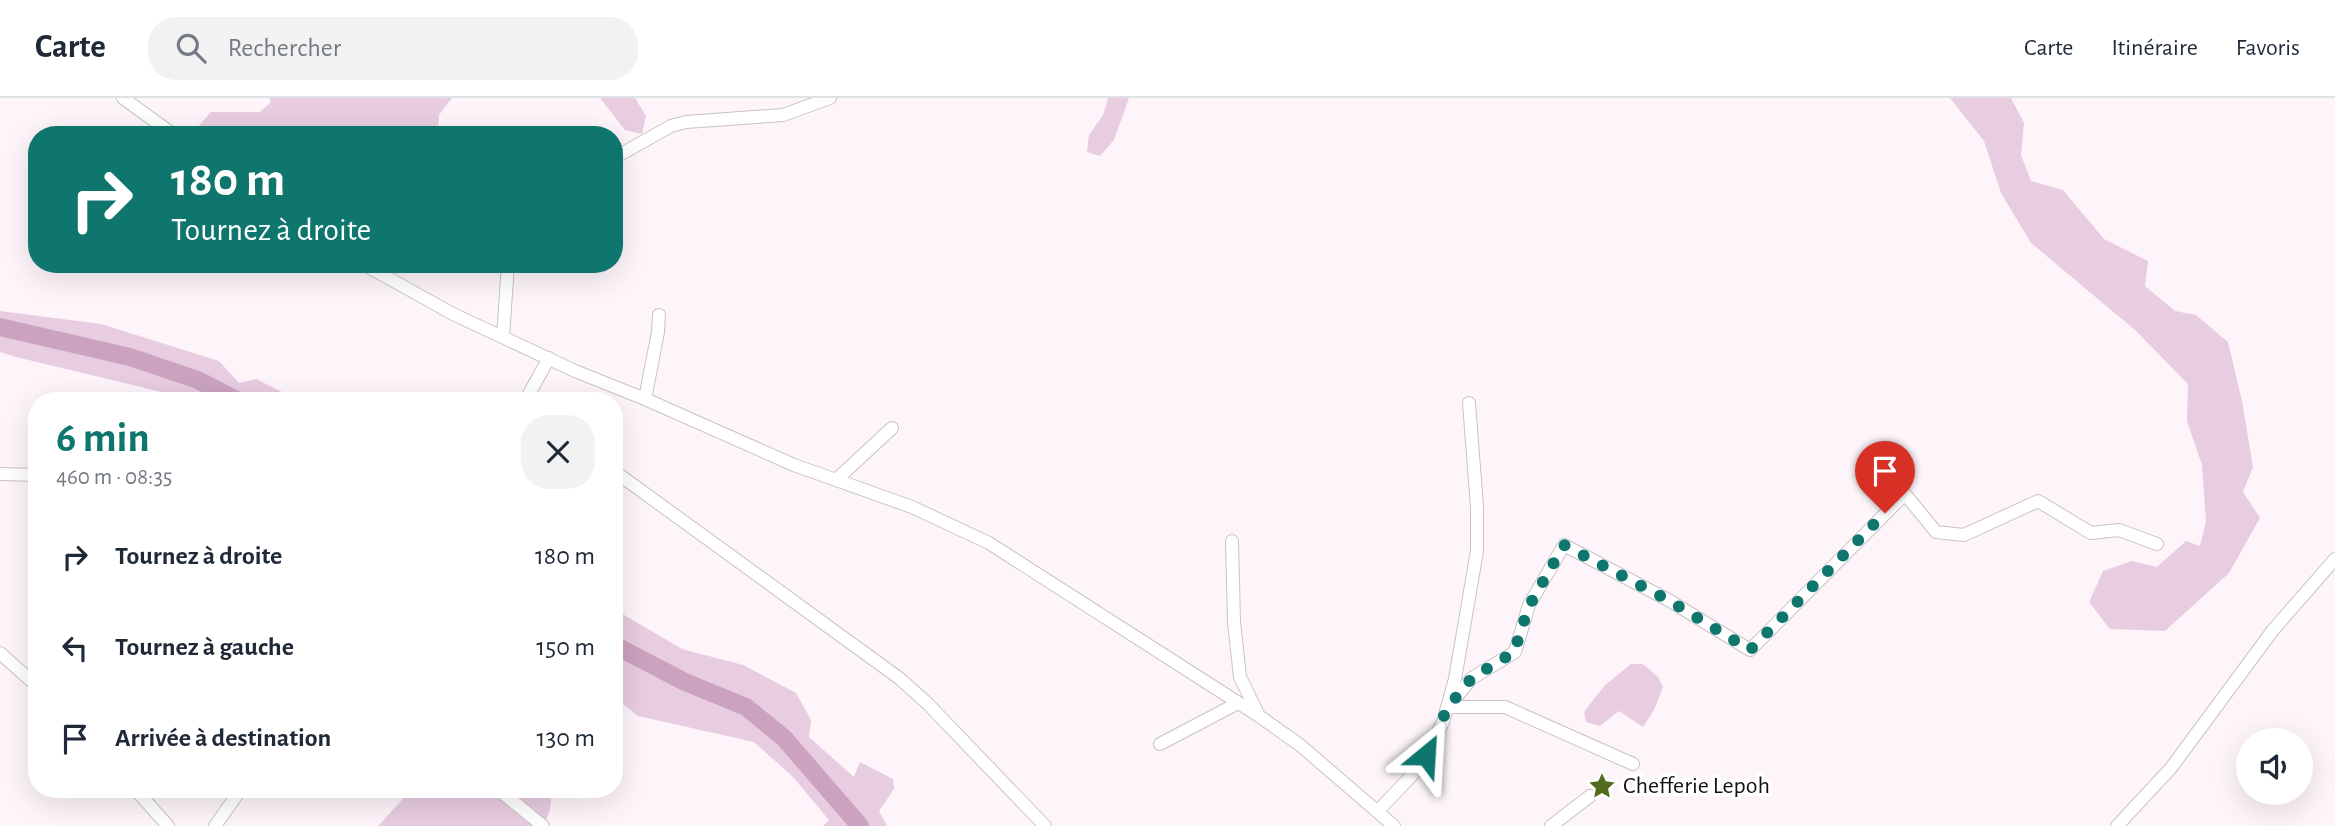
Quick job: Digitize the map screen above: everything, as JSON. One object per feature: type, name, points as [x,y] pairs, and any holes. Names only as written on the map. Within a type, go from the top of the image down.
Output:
[{"type":"street","points":[[123,98],[162,126]]},
{"type":"street","points":[[623,153],[671,126],[686,122],[783,115],[830,98]]},
{"type":"street","points":[[379,273],[453,314],[549,358],[794,465],[912,507],[989,543],[1259,716],[1300,745],[1394,826]]},
{"type":"street","points":[[503,337],[507,273]]},
{"type":"street","points":[[645,399],[659,314]]},
{"type":"street","points":[[530,392],[549,358]]},
{"type":"street","points":[[1378,811],[1420,764],[1440,729],[1448,707],[1471,595],[1477,551],[1477,507],[1469,403]]},
{"type":"street","points":[[836,480],[892,428]]},
{"type":"street","points":[[0,474],[28,475]]},
{"type":"street","points":[[623,478],[899,678],[928,704],[1045,826]]},
{"type":"street","points":[[1448,707],[1472,678],[1514,652],[1529,606],[1564,545],[1670,601],[1750,650],[1905,494],[1936,532],[1964,535],[2038,501],[2091,533],[2119,530],[2157,544]]},
{"type":"street","points":[[1232,541],[1234,622],[1240,677],[1259,716]]},
{"type":"street","points":[[2117,826],[2171,768],[2273,630],[2335,558]]},
{"type":"street","points":[[0,653],[28,678]]},
{"type":"street","points":[[1160,744],[1238,702]]},
{"type":"street","points":[[1448,707],[1505,707],[1633,764]]},
{"type":"street","points":[[1551,826],[1590,796]]},
{"type":"street","points":[[143,798],[168,826]]},
{"type":"street","points":[[215,826],[235,798]]},
{"type":"street","points":[[509,798],[543,826]]},
{"type":"shaded area","points":[[269,98],[452,98],[439,115],[438,126],[199,126],[211,112],[260,112],[271,102]]},
{"type":"shaded area","points":[[600,98],[635,98],[646,116],[642,134],[625,130]]},
{"type":"shaded area","points":[[1108,98],[1129,98],[1114,140],[1100,156],[1087,152],[1089,135],[1103,115]]},
{"type":"shaded area","points":[[1950,98],[2011,98],[2024,123],[2021,155],[2031,181],[2063,190],[2104,239],[2148,261],[2145,286],[2175,311],[2196,315],[2228,342],[2242,401],[2253,467],[2243,492],[2260,518],[2229,573],[2165,631],[2110,629],[2089,602],[2103,571],[2132,561],[2157,567],[2186,541],[2200,546],[2206,522],[2202,465],[2187,421],[2188,384],[2135,330],[2031,243],[2001,193],[1984,141]]},
{"type":"shaded area","points":[[0,311],[101,324],[219,361],[239,383],[256,379],[282,392],[162,392],[0,352]]},
{"type":"shaded area","points":[[623,614],[682,649],[743,665],[796,693],[811,720],[809,737],[854,777],[860,762],[893,779],[894,789],[879,811],[887,826],[823,826],[829,820],[792,776],[754,742],[638,716],[623,704]]},
{"type":"shaded area","points":[[1631,664],[1643,664],[1658,677],[1663,687],[1654,710],[1643,727],[1619,711],[1600,726],[1586,722],[1584,712],[1605,685]]},
{"type":"shaded area","points":[[404,798],[551,798],[544,826],[378,826]]},
{"type":"waterway","points":[[0,327],[130,357],[198,380],[221,392]]},
{"type":"waterway","points":[[623,650],[685,682],[746,707],[784,738],[860,826]]},
{"type":"place","name":"Chefferie Lepoh","points":[[1602,786]]},
{"type":"route","points":[[1426,755],[1448,707],[1472,678],[1514,652],[1529,606],[1564,545],[1670,601],[1750,650],[1885,513]]}]
